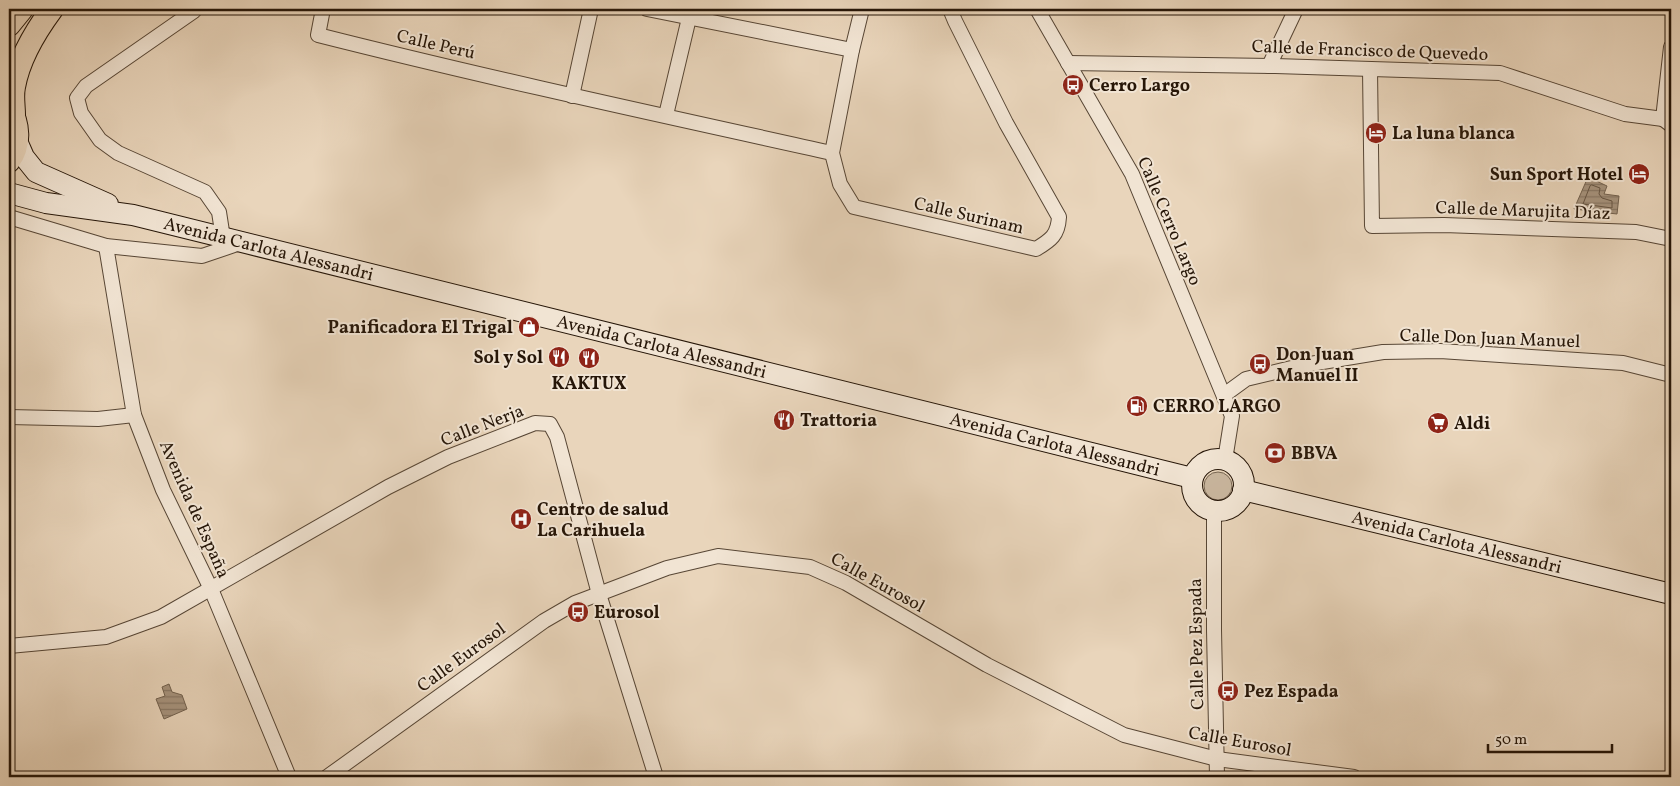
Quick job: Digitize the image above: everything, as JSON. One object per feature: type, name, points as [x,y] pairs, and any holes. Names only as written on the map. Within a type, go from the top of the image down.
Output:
[{"type":"main road","points":[[9,25],[22,9]]},
{"type":"main road","points":[[13,151],[17,128],[11,111],[14,88],[22,61],[39,26],[52,9]]},
{"type":"main road","name":"Avenida Carlota Alessandri","points":[[13,151],[24,156],[36,172],[133,215]]},
{"type":"main road","name":"Avenida Carlota Alessandri","points":[[9,193],[46,203],[133,215],[1192,478]]},
{"type":"main road","points":[[1216,459],[1225,460],[1231,462],[1240,472],[1243,480],[1242,495],[1235,504],[1223,510],[1214,511],[1203,506],[1194,496],[1192,478],[1197,469],[1204,463],[1216,459]]},
{"type":"main road","name":"Avenida Carlota Alessandri","points":[[1243,490],[1671,594]]},
{"type":"street","name":"Calle Perú","points":[[323,9],[318,35],[572,96],[666,115],[832,153]]},
{"type":"street","points":[[572,96],[591,9]]},
{"type":"street","points":[[647,9],[852,50]]},
{"type":"street","name":"Calle Surinam","points":[[862,9],[832,153],[840,184],[854,207],[1036,249],[1051,240],[1058,228],[1059,217],[1006,123],[954,21],[950,9]]},
{"type":"street","name":"Calle Cerro Largo","points":[[1037,9],[1132,174],[1232,416],[1225,460]]},
{"type":"street","points":[[1269,66],[1296,9]]},
{"type":"street","points":[[194,12],[86,86],[77,98],[80,113],[100,140],[118,153],[205,192],[219,212],[223,238]]},
{"type":"street","points":[[666,115],[689,18]]},
{"type":"street","points":[[1667,122],[1671,47]]},
{"type":"street","name":"Calle de Francisco de Quevedo","points":[[1068,63],[1269,66],[1500,73],[1625,114],[1667,122]]},
{"type":"street","name":"Calle de Marujita Díaz","points":[[1370,69],[1372,226],[1444,225],[1636,232],[1671,239]]},
{"type":"street","points":[[9,217],[106,246],[202,256],[242,242]]},
{"type":"street","name":"Avenida de España","points":[[106,246],[134,415],[163,490],[211,590],[289,777]]},
{"type":"street","name":"Calle Don Juan Manuel","points":[[1224,395],[1246,379],[1304,364],[1383,352],[1440,351],[1623,363],[1671,375]]},
{"type":"street","points":[[9,417],[98,419],[134,415]]},
{"type":"street","name":"Calle Nerja","points":[[211,590],[388,487],[448,457],[535,423],[550,424],[557,437],[598,594],[656,777]]},
{"type":"street","name":"Calle Pez Espada","points":[[1214,511],[1217,777]]},
{"type":"street","name":"Calle Eurosol","points":[[327,777],[544,621],[575,603],[667,568],[718,556],[810,567],[846,583],[987,665],[1124,736],[1217,760],[1354,777]]},
{"type":"street","points":[[9,646],[106,637],[162,617],[211,590]]},
{"type":"shaded area","points":[[1218,472],[1228,476],[1232,486],[1228,496],[1218,500],[1208,496],[1204,486],[1208,476]]},
{"type":"water","points":[[1588,177],[1607,186],[1604,194],[1619,196],[1617,214],[1574,209]]},
{"type":"water","points":[[169,684],[172,692],[182,695],[187,709],[164,719],[156,699],[165,696],[162,687]]},
{"type":"place","name":"Cerro Largo","points":[[1073,85]]},
{"type":"place","name":"La luna blanca","points":[[1376,133]]},
{"type":"place","name":"Sun Sport Hotel","points":[[1639,174]]},
{"type":"place","name":"Panificadora El Trigal","points":[[529,327]]},
{"type":"place","name":"Sol y Sol","points":[[559,357]]},
{"type":"place","name":"KAKTUX","points":[[589,358]]},
{"type":"place","name":"Don Juan Manuel II","points":[[1260,364]]},
{"type":"place","name":"CERRO LARGO","points":[[1137,406]]},
{"type":"place","name":"Trattoria","points":[[784,420]]},
{"type":"place","name":"Aldi","points":[[1438,423]]},
{"type":"place","name":"BBVA","points":[[1275,453]]},
{"type":"place","name":"Centro de salud La Carihuela","points":[[521,519]]},
{"type":"place","name":"Eurosol","points":[[578,612]]},
{"type":"place","name":"Pez Espada","points":[[1228,691]]}]
